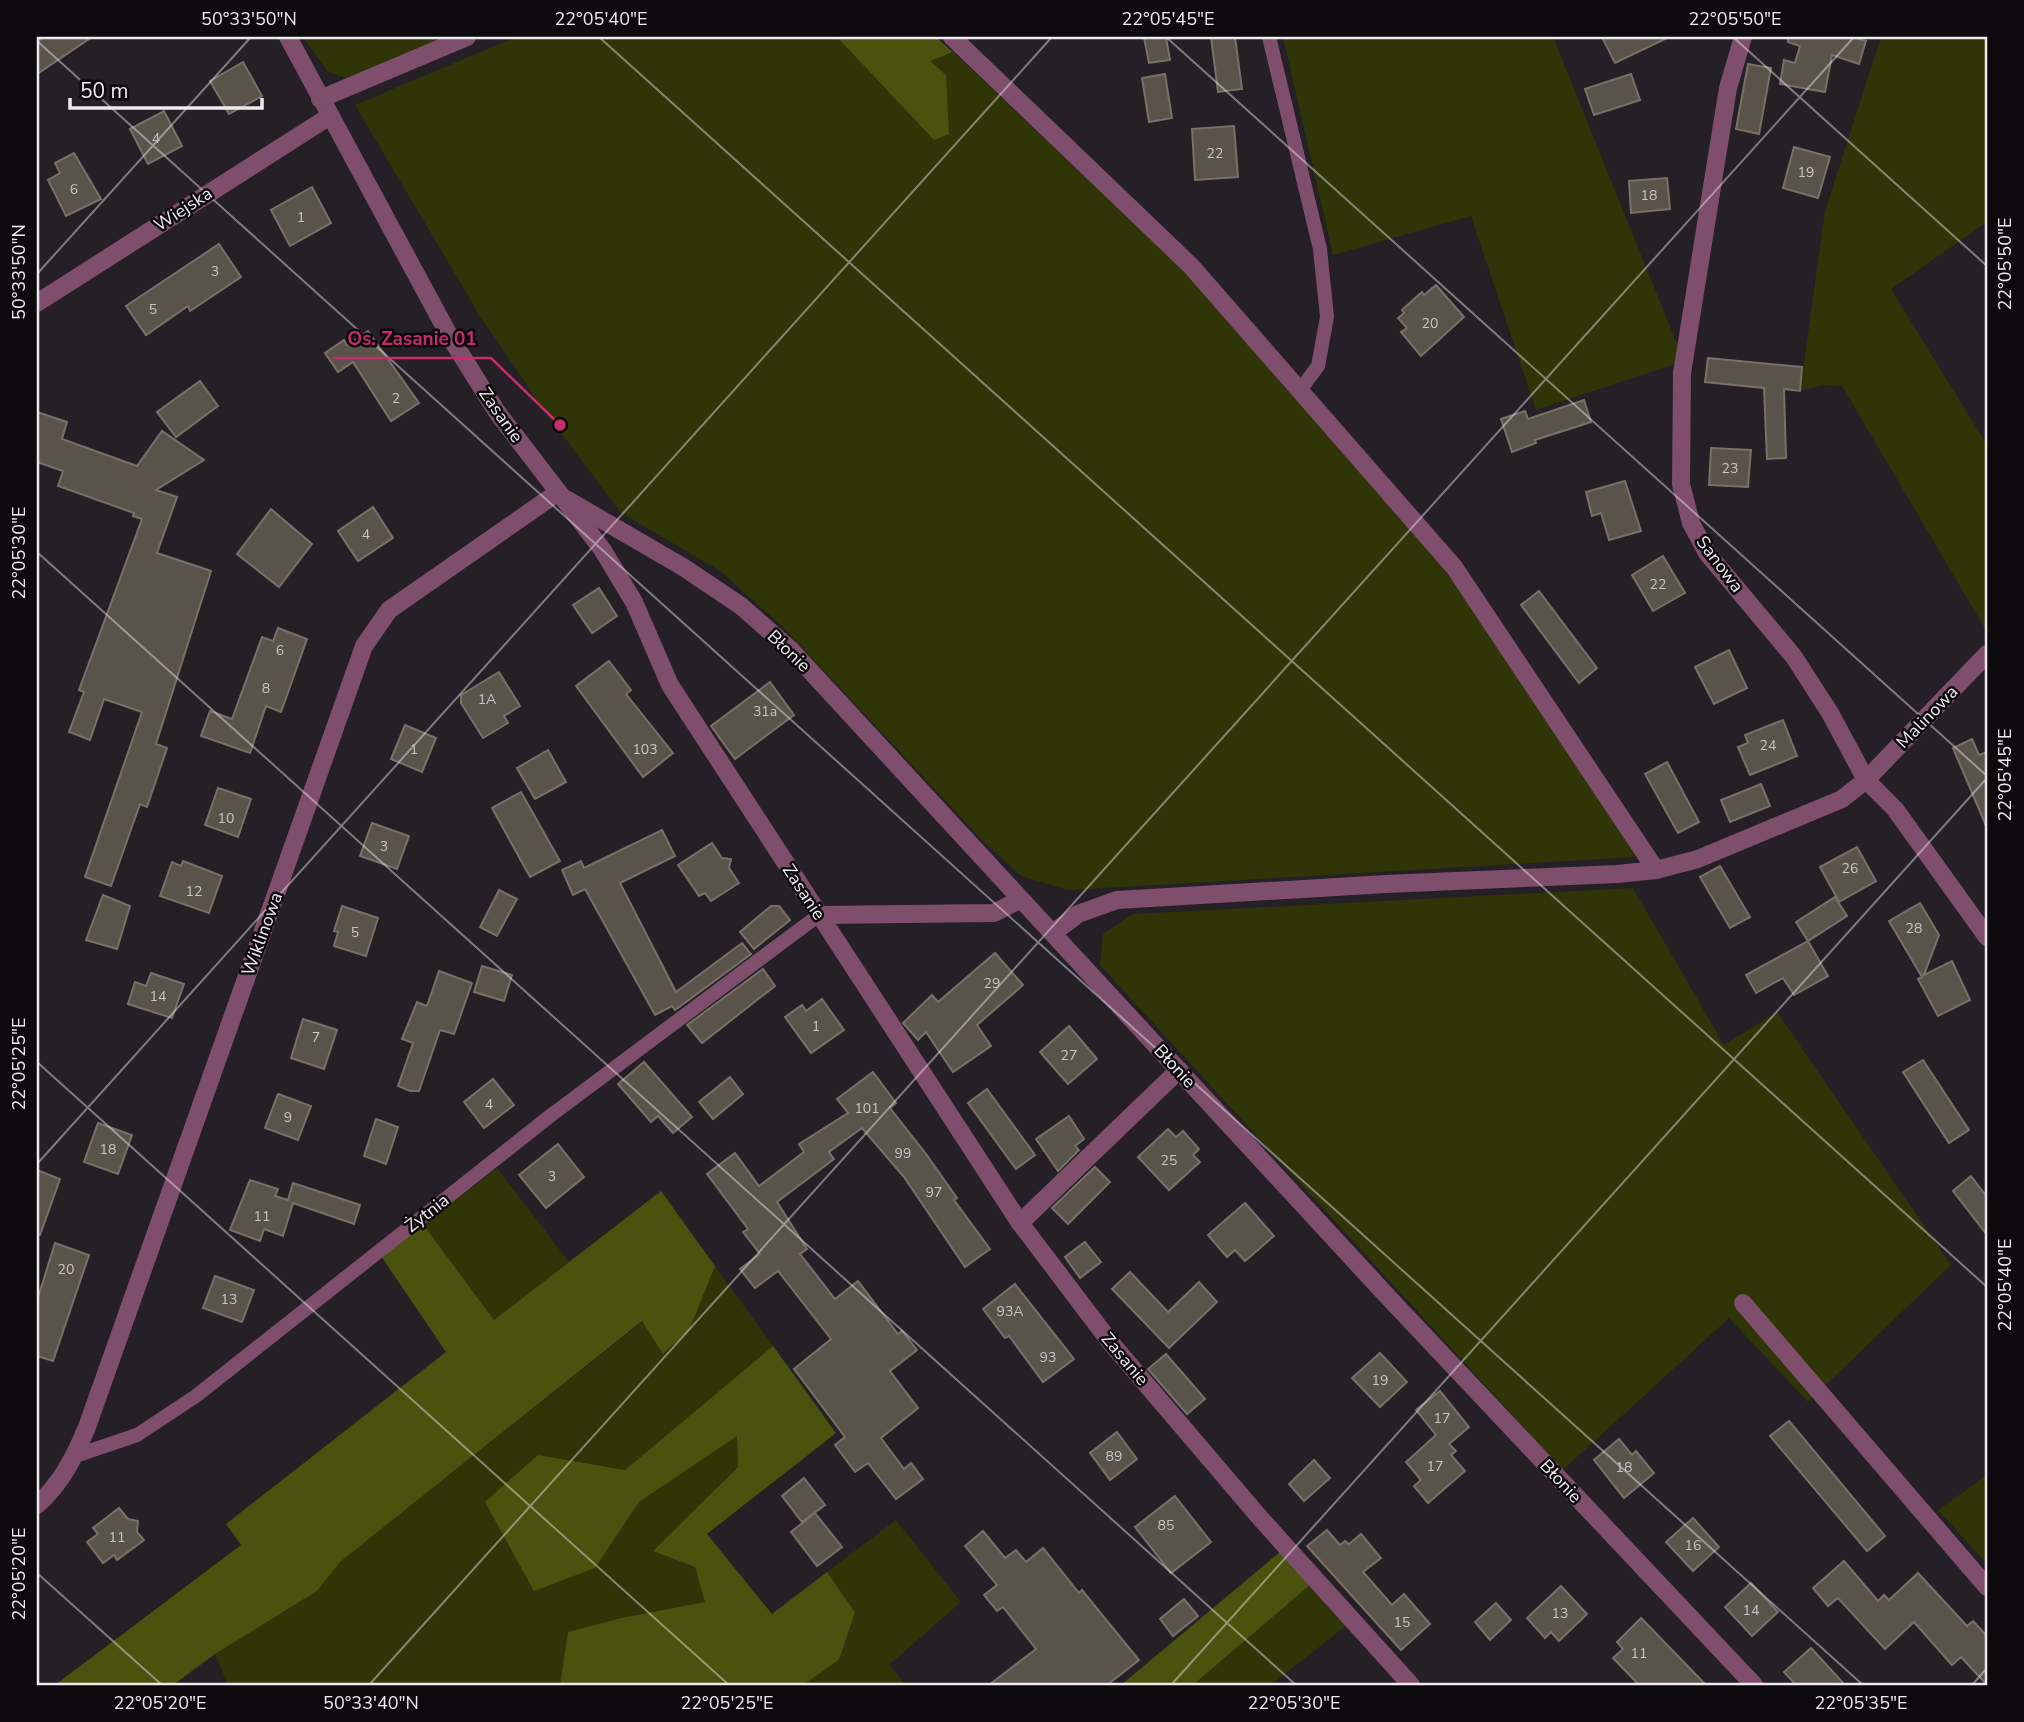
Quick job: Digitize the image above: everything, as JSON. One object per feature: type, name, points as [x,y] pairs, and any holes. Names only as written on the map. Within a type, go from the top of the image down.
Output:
[{"type":"street","name":"Zasanie","points":[[288,37],[450,337],[498,412],[557,494],[602,549],[634,602],[670,685],[1020,1223],[1111,1343],[1261,1518],[1411,1685]]},
{"type":"street","points":[[320,99],[467,37]]},
{"type":"street","points":[[952,37],[1191,266],[1454,567],[1656,870]]},
{"type":"street","name":"Sanowa","points":[[1743,37],[1728,88],[1682,373],[1681,484],[1691,523],[1707,553],[1794,657],[1830,713],[1866,780],[1895,809],[1987,937]]},
{"type":"street","name":"Wiejska","points":[[37,303],[330,116]]},
{"type":"street","name":"Błonie","points":[[557,494],[684,567],[741,606],[791,650],[1398,1308],[1754,1685]]},
{"type":"street","name":"Wiklinowa","points":[[75,1456],[364,646],[389,610],[557,494]]},
{"type":"street","name":"Malinowa","points":[[1053,933],[1078,914],[1117,900],[1656,870],[1698,859],[1842,799],[1866,780],[1987,654]]},
{"type":"street","points":[[819,915],[994,913],[1021,899]]},
{"type":"street","points":[[1020,1223],[1179,1070]]},
{"type":"street","points":[[1742,1303],[1987,1587]]},
{"type":"street","points":[[37,1505],[48,1495],[75,1456]]},
{"type":"lane","points":[[1269,37],[1320,249],[1328,317],[1318,366],[1300,390]]},
{"type":"lane","name":"Żytnia","points":[[75,1456],[137,1436],[196,1396],[550,1116],[819,915]]},
{"type":"green space","points":[[303,37],[448,37],[348,79],[328,72]]},
{"type":"green space","points":[[516,37],[837,37],[935,140],[929,61],[953,52],[1188,274],[1424,545],[1509,658],[1636,857],[1068,890],[1021,876],[982,840],[784,628],[719,570],[621,513],[562,434],[568,428],[559,417],[552,422],[480,316],[355,105]]},
{"type":"green space","points":[[837,37],[936,37],[953,52],[930,61],[946,75],[949,134],[934,140]]},
{"type":"green space","points":[[1283,37],[1553,37],[1684,361],[1536,410],[1471,216],[1333,255]]},
{"type":"green space","points":[[1881,37],[1987,37],[1987,222],[1891,289],[1987,445],[1987,632],[1842,386],[1824,385],[1800,391],[1825,211]]},
{"type":"green space","points":[[1633,888],[1724,1045],[1777,1012],[1951,1265],[1808,1402],[1729,1318],[1563,1470],[1100,965],[1103,934],[1133,914]]},
{"type":"green space","points":[[497,1168],[569,1262],[494,1320],[423,1224]]},
{"type":"green space","points":[[661,1191],[715,1266],[689,1331],[663,1354],[642,1321],[340,1562],[317,1591],[215,1654],[173,1685],[55,1685],[241,1545],[226,1524],[446,1352],[381,1256],[423,1224],[494,1320]]},
{"type":"green space","points":[[715,1266],[773,1346],[625,1470],[538,1455],[595,1568],[639,1502],[737,1435],[738,1467],[653,1551],[695,1567],[705,1602],[621,1618],[568,1632],[560,1685],[228,1685],[215,1654],[317,1591],[340,1562],[643,1321],[664,1354],[689,1331]]},
{"type":"green space","points":[[773,1346],[836,1433],[707,1534],[772,1614],[827,1572],[855,1612],[839,1660],[803,1685],[560,1685],[568,1632],[621,1618],[705,1602],[695,1567],[653,1551],[738,1467],[737,1436],[639,1502],[595,1568],[534,1591],[485,1502],[538,1455],[625,1470]]},
{"type":"green space","points":[[1987,1475],[1987,1564],[1938,1510]]},
{"type":"green space","points":[[896,1520],[961,1602],[889,1665],[906,1685],[803,1685],[839,1660],[855,1612],[827,1572]]},
{"type":"green space","points":[[1280,1552],[1310,1585],[1193,1685],[1121,1685]]},
{"type":"green space","points":[[1310,1585],[1347,1625],[1271,1685],[1193,1685]]},
{"type":"building","points":[[45,37],[92,37],[37,74],[37,42]]},
{"type":"building","points":[[1144,37],[1166,37],[1170,60],[1149,63]]},
{"type":"building","points":[[1211,37],[1235,37],[1242,89],[1218,92]]},
{"type":"building","points":[[1602,37],[1669,37],[1615,63]]},
{"type":"building","points":[[1788,37],[1852,37],[1866,41],[1859,64],[1832,55],[1825,92],[1780,84],[1784,60],[1795,63],[1800,46],[1788,42]]},
{"type":"building","points":[[243,62],[262,96],[229,114],[210,81]]},
{"type":"building","points":[[1748,64],[1771,68],[1759,134],[1736,129]]},
{"type":"building","points":[[1165,74],[1172,118],[1149,122],[1142,78]]},
{"type":"building","points":[[1631,74],[1640,100],[1594,115],[1585,89]]},
{"type":"building","points":[[164,111],[182,146],[148,164],[130,129]]},
{"type":"building","points":[[1234,126],[1238,177],[1195,180],[1192,129]]},
{"type":"building","points":[[1794,147],[1830,157],[1818,198],[1783,188]]},
{"type":"building","points":[[74,153],[101,199],[66,216],[48,180],[60,173],[55,163]]},
{"type":"building","points":[[1667,178],[1670,209],[1631,213],[1629,181]]},
{"type":"building","points":[[312,187],[331,223],[290,246],[271,210]]},
{"type":"building","points":[[219,244],[241,277],[190,311],[188,306],[146,335],[126,306]]},
{"type":"building","points":[[1436,285],[1464,317],[1421,356],[1401,332],[1407,328],[1398,318],[1404,313],[1402,310],[1422,292],[1424,295]]},
{"type":"building","points":[[368,331],[419,403],[391,421],[353,362],[338,372],[325,353],[344,340],[347,345]]},
{"type":"building","points":[[1708,358],[1802,367],[1800,391],[1784,389],[1786,458],[1767,459],[1764,388],[1705,382]]},
{"type":"building","points":[[200,381],[218,406],[176,437],[157,412]]},
{"type":"building","points":[[1584,400],[1591,422],[1535,440],[1536,443],[1512,452],[1501,419],[1525,411],[1528,419]]},
{"type":"building","points":[[37,412],[67,422],[62,439],[137,466],[162,431],[204,460],[156,490],[177,497],[157,553],[211,571],[156,744],[167,748],[147,807],[140,804],[111,886],[85,877],[142,712],[104,699],[90,740],[69,732],[84,692],[79,690],[142,519],[133,516],[134,513],[58,486],[63,471],[37,462]]},
{"type":"building","points":[[1711,448],[1751,450],[1748,487],[1709,485]]},
{"type":"building","points":[[1625,481],[1641,531],[1609,540],[1601,513],[1592,516],[1586,492]]},
{"type":"building","points":[[373,507],[393,538],[358,561],[338,531]]},
{"type":"building","points":[[271,509],[312,544],[279,587],[237,554]]},
{"type":"building","points":[[1663,556],[1685,593],[1653,611],[1632,575]]},
{"type":"building","points":[[599,588],[617,616],[592,633],[573,605]]},
{"type":"building","points":[[1539,591],[1597,668],[1579,683],[1521,605]]},
{"type":"building","points":[[278,628],[307,639],[281,712],[266,706],[250,753],[201,736],[210,711],[232,719],[262,637],[273,641]]},
{"type":"building","points":[[1729,650],[1747,688],[1714,704],[1695,667]]},
{"type":"building","points":[[609,661],[631,690],[626,694],[673,753],[643,777],[576,686]]},
{"type":"building","points":[[499,672],[520,706],[504,716],[508,723],[483,738],[461,703],[461,695]]},
{"type":"building","points":[[770,682],[794,715],[735,759],[711,726]]},
{"type":"building","points":[[1783,720],[1797,756],[1750,775],[1738,747],[1748,743],[1745,735]]},
{"type":"building","points":[[405,725],[436,738],[422,772],[391,759]]},
{"type":"building","points":[[1972,739],[1979,755],[1987,752],[1987,828],[1953,748]]},
{"type":"building","points":[[548,750],[566,782],[535,799],[517,768]]},
{"type":"building","points":[[1667,762],[1699,822],[1678,833],[1645,774]]},
{"type":"building","points":[[1761,784],[1770,806],[1730,822],[1721,800]]},
{"type":"building","points":[[218,788],[251,799],[238,837],[205,825]]},
{"type":"building","points":[[521,792],[560,861],[530,877],[492,808]]},
{"type":"building","points":[[372,823],[409,836],[397,869],[360,856]]},
{"type":"building","points":[[662,830],[675,856],[620,883],[676,992],[742,943],[751,954],[675,1010],[672,1006],[655,1015],[585,889],[573,895],[562,870],[581,861],[584,868]]},
{"type":"building","points":[[712,843],[722,858],[731,859],[729,868],[739,883],[711,901],[705,893],[699,896],[678,865]]},
{"type":"building","points":[[1857,847],[1876,881],[1839,902],[1820,867]]},
{"type":"building","points":[[183,861],[222,876],[209,913],[160,896],[172,862],[181,866]]},
{"type":"building","points":[[1720,866],[1750,917],[1730,928],[1700,877]]},
{"type":"building","points":[[499,890],[517,899],[497,936],[480,927]]},
{"type":"building","points":[[103,895],[130,906],[117,949],[86,940]]},
{"type":"building","points":[[1835,897],[1847,916],[1808,941],[1796,922]]},
{"type":"building","points":[[1920,903],[1939,935],[1924,975],[1952,961],[1970,1000],[1938,1016],[1918,979],[1922,977],[1889,921]]},
{"type":"building","points":[[342,906],[378,918],[366,956],[334,946],[338,932],[334,931]]},
{"type":"building","points":[[771,906],[779,906],[790,920],[754,949],[740,932]]},
{"type":"building","points":[[1808,941],[1828,976],[1794,995],[1783,978],[1756,993],[1746,975]]},
{"type":"building","points":[[995,953],[1023,985],[977,1025],[991,1046],[953,1072],[926,1032],[918,1040],[903,1023],[932,995],[938,1002]]},
{"type":"building","points":[[482,966],[512,975],[504,1001],[474,992]]},
{"type":"building","points":[[763,969],[775,986],[702,1043],[687,1025]]},
{"type":"building","points":[[439,971],[472,983],[454,1034],[440,1030],[419,1091],[410,1091],[398,1086],[413,1043],[402,1039],[417,1002],[427,1006]]},
{"type":"building","points":[[151,973],[184,984],[172,1018],[128,1004],[135,982],[146,986]]},
{"type":"building","points":[[822,999],[844,1030],[811,1053],[785,1017],[802,1005],[806,1011]]},
{"type":"building","points":[[303,1019],[337,1030],[324,1069],[291,1058]]},
{"type":"building","points":[[1069,1026],[1097,1059],[1068,1084],[1040,1052]]},
{"type":"building","points":[[1923,1060],[1969,1130],[1949,1143],[1903,1072]]},
{"type":"building","points":[[644,1062],[692,1117],[673,1133],[658,1116],[651,1122],[618,1084]]},
{"type":"building","points":[[873,1072],[896,1103],[890,1108],[926,1154],[957,1198],[954,1200],[990,1249],[965,1267],[904,1177],[862,1128],[829,1152],[834,1159],[777,1202],[807,1249],[800,1254],[835,1299],[858,1281],[898,1334],[902,1331],[917,1350],[890,1371],[918,1408],[881,1438],[904,1469],[911,1463],[923,1479],[896,1499],[868,1463],[855,1472],[835,1445],[845,1437],[794,1369],[831,1339],[778,1271],[755,1288],[740,1269],[760,1254],[743,1232],[748,1229],[707,1174],[735,1153],[759,1186],[804,1152],[799,1144],[848,1113],[837,1099]]},
{"type":"building","points":[[730,1077],[743,1094],[713,1119],[699,1102]]},
{"type":"building","points":[[493,1079],[514,1105],[484,1128],[464,1102]]},
{"type":"building","points":[[987,1089],[1035,1155],[1016,1169],[968,1103]]},
{"type":"building","points":[[278,1094],[311,1106],[298,1140],[265,1128]]},
{"type":"building","points":[[1069,1116],[1084,1139],[1075,1146],[1079,1150],[1058,1171],[1036,1139]]},
{"type":"building","points":[[376,1119],[398,1127],[386,1164],[364,1156]]},
{"type":"building","points":[[98,1123],[132,1135],[118,1174],[84,1162]]},
{"type":"building","points":[[1168,1129],[1176,1137],[1183,1131],[1199,1149],[1193,1155],[1200,1162],[1169,1190],[1138,1157]]},
{"type":"building","points":[[558,1144],[584,1177],[546,1208],[519,1175]]},
{"type":"building","points":[[1095,1167],[1110,1182],[1068,1224],[1052,1208]]},
{"type":"building","points":[[37,1170],[60,1179],[40,1235],[37,1234]]},
{"type":"building","points":[[1971,1176],[1987,1197],[1987,1235],[1953,1191]]},
{"type":"building","points":[[250,1180],[278,1189],[275,1196],[288,1200],[293,1183],[360,1205],[354,1224],[293,1203],[283,1236],[264,1229],[260,1241],[230,1230]]},
{"type":"building","points":[[1245,1203],[1274,1236],[1245,1261],[1235,1250],[1227,1257],[1208,1235]]},
{"type":"building","points":[[1085,1242],[1101,1262],[1080,1278],[1065,1257]]},
{"type":"building","points":[[55,1243],[89,1255],[53,1361],[37,1356],[37,1301]]},
{"type":"building","points":[[1130,1272],[1168,1312],[1199,1282],[1217,1302],[1169,1348],[1112,1289]]},
{"type":"building","points":[[215,1276],[254,1290],[242,1322],[203,1308]]},
{"type":"building","points":[[1015,1284],[1074,1359],[1043,1382],[1009,1336],[1005,1338],[983,1309]]},
{"type":"building","points":[[1380,1353],[1407,1382],[1380,1407],[1352,1378]]},
{"type":"building","points":[[1166,1354],[1205,1399],[1187,1414],[1148,1369]]},
{"type":"building","points":[[1440,1391],[1469,1427],[1449,1444],[1456,1451],[1451,1455],[1465,1471],[1428,1503],[1414,1486],[1421,1480],[1406,1462],[1436,1435],[1416,1410]]},
{"type":"building","points":[[1789,1421],[1885,1536],[1867,1551],[1770,1436]]},
{"type":"building","points":[[1117,1432],[1137,1459],[1110,1480],[1090,1453]]},
{"type":"building","points":[[1619,1439],[1632,1455],[1636,1451],[1654,1473],[1624,1498],[1594,1460]]},
{"type":"building","points":[[1314,1460],[1330,1478],[1304,1501],[1289,1484]]},
{"type":"building","points":[[804,1478],[825,1505],[802,1522],[782,1496]]},
{"type":"building","points":[[1175,1496],[1211,1542],[1171,1573],[1135,1527]]},
{"type":"building","points":[[119,1508],[128,1519],[138,1521],[137,1532],[144,1540],[117,1560],[114,1555],[103,1563],[87,1542],[98,1534],[93,1528]]},
{"type":"building","points":[[815,1513],[842,1547],[817,1566],[791,1532]]},
{"type":"building","points":[[1693,1518],[1719,1547],[1693,1571],[1666,1542]]},
{"type":"building","points":[[1327,1530],[1340,1545],[1345,1541],[1349,1544],[1361,1534],[1381,1558],[1363,1572],[1392,1605],[1404,1594],[1430,1624],[1401,1650],[1307,1546]]},
{"type":"building","points":[[983,1531],[1005,1558],[1016,1550],[1026,1562],[1043,1548],[1079,1593],[1082,1590],[1139,1660],[1107,1685],[989,1685],[1036,1649],[1003,1607],[997,1611],[984,1595],[997,1585],[965,1546]]},
{"type":"building","points":[[1844,1561],[1878,1601],[1884,1595],[1889,1600],[1918,1573],[1967,1626],[1973,1621],[1987,1636],[1987,1685],[1961,1657],[1952,1665],[1914,1622],[1885,1649],[1838,1598],[1828,1606],[1813,1588]]},
{"type":"building","points":[[1751,1583],[1778,1612],[1752,1636],[1725,1607]]},
{"type":"building","points":[[1561,1586],[1587,1614],[1559,1641],[1551,1632],[1545,1638],[1527,1618]]},
{"type":"building","points":[[1184,1599],[1198,1616],[1173,1636],[1160,1619]]},
{"type":"building","points":[[1496,1603],[1511,1620],[1490,1640],[1475,1622]]},
{"type":"building","points":[[1641,1618],[1706,1685],[1639,1685],[1613,1658],[1623,1649],[1617,1642]]},
{"type":"building","points":[[1811,1648],[1845,1685],[1796,1685],[1784,1672]]},
{"type":"place","name":"Os. Zasanie 01","points":[[560,425]]}]
